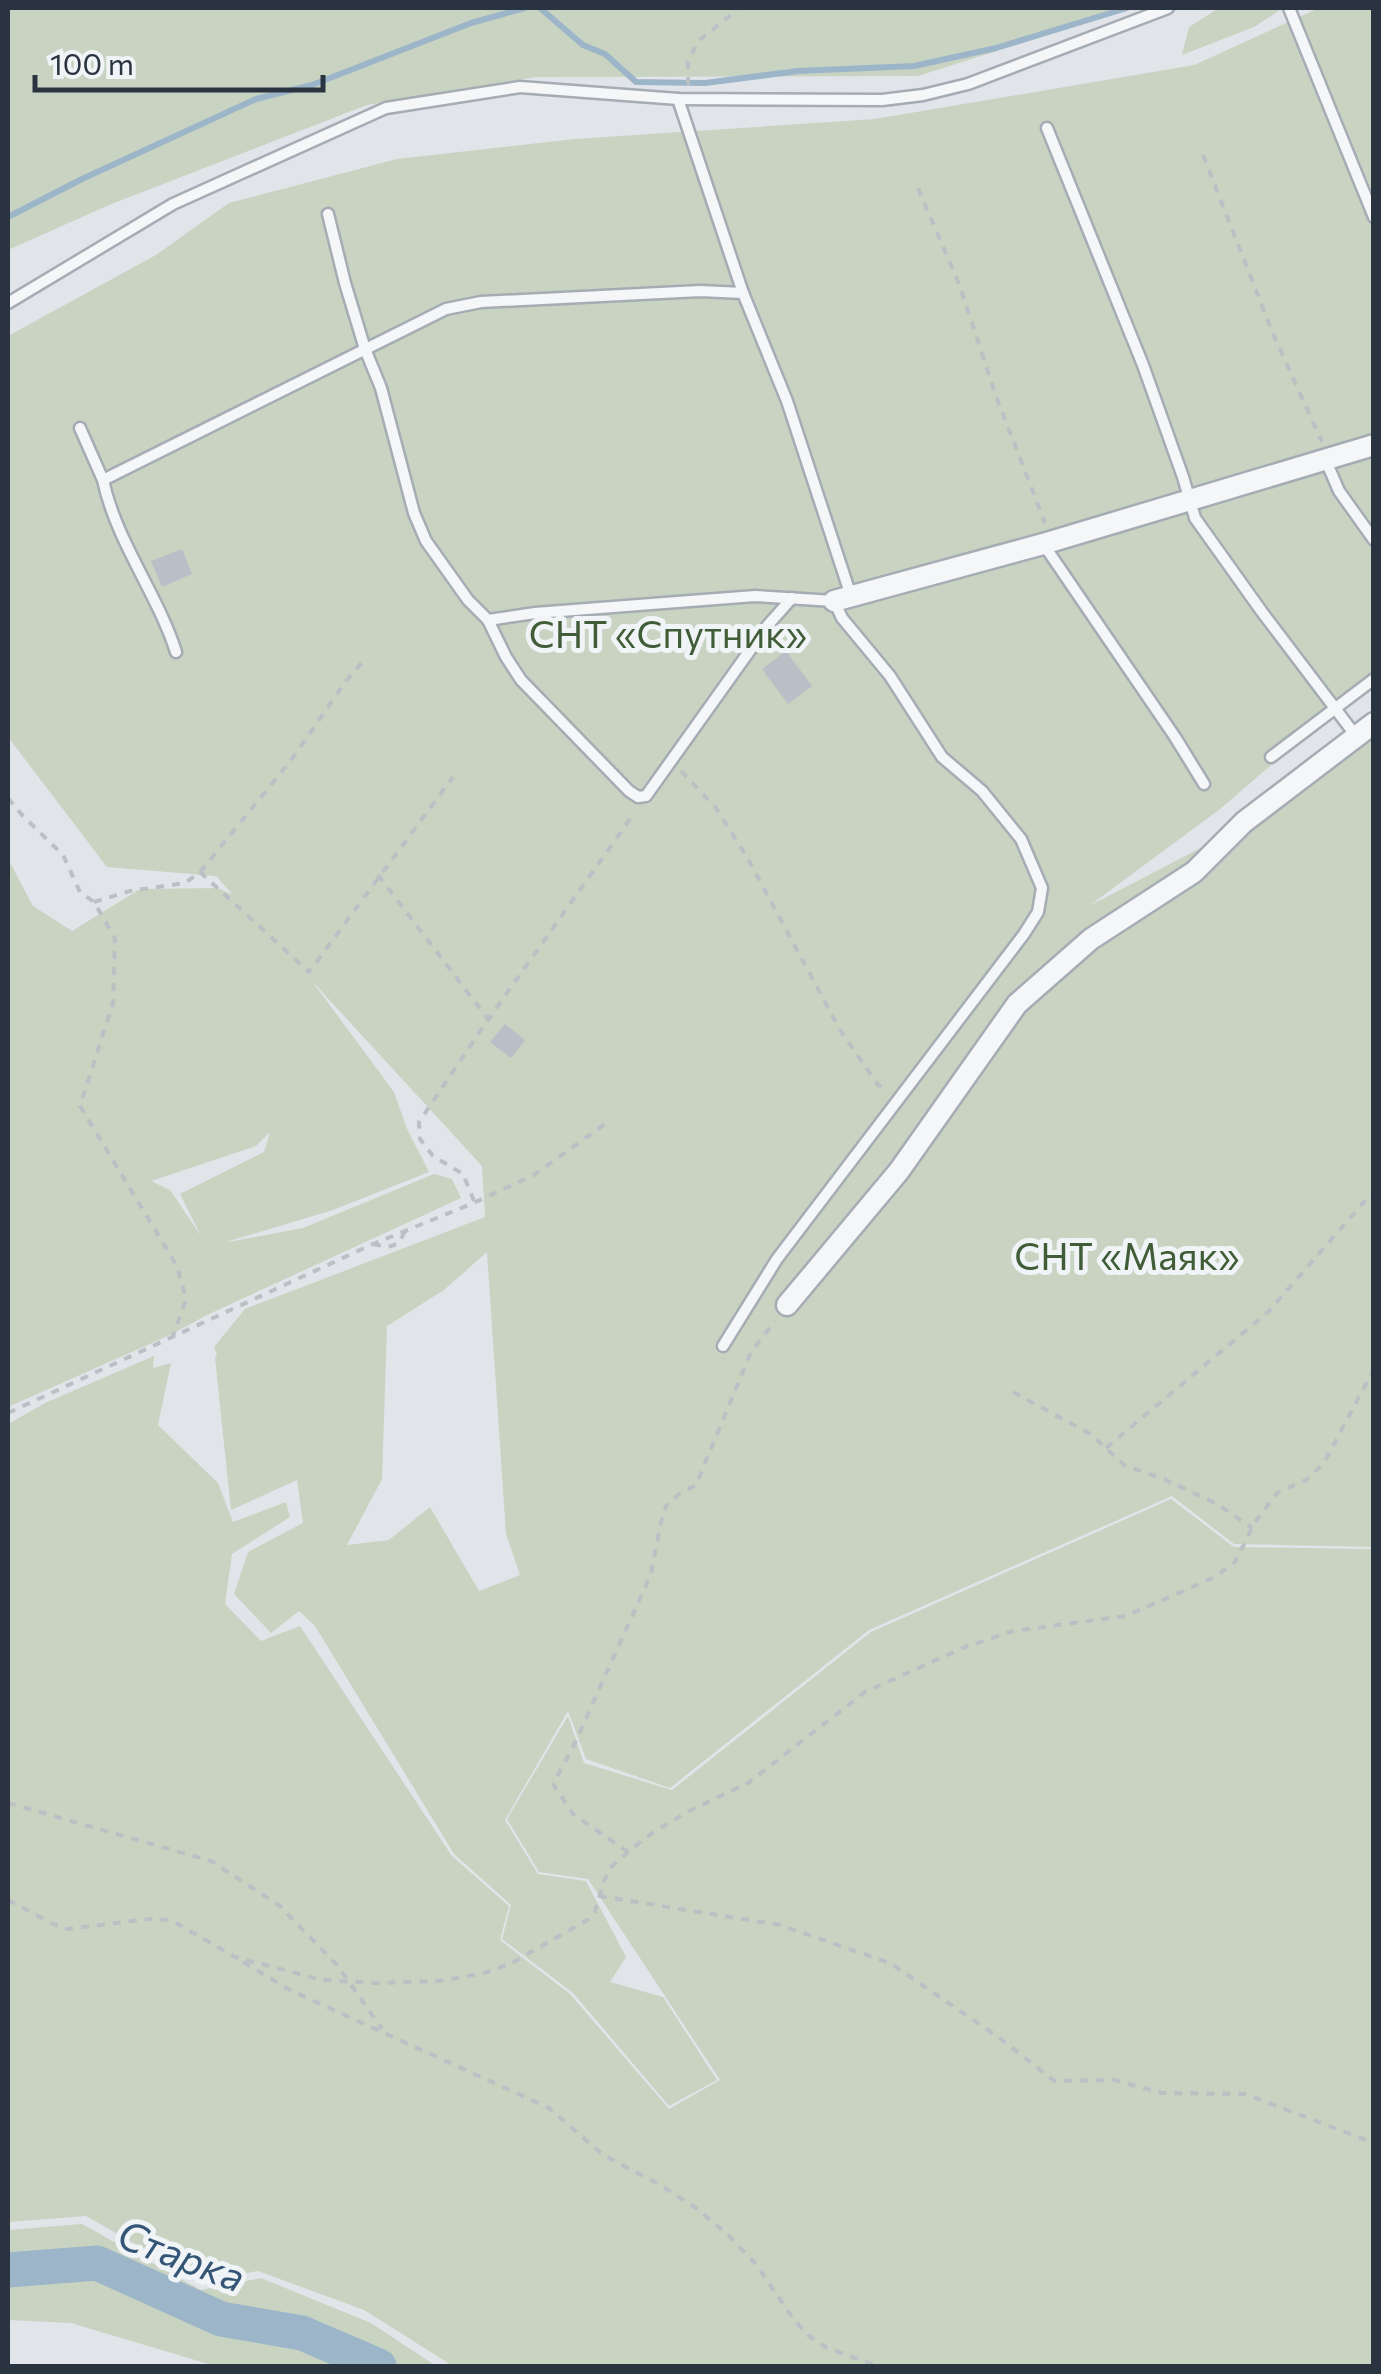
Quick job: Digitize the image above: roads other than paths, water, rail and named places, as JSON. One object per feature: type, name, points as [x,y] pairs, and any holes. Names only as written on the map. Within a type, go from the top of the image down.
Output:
[{"type":"street","points":[[843,598],[1047,543],[1374,446]]},
{"type":"street","points":[[787,1305],[899,1172],[1017,1004],[1090,940],[1194,872],[1244,822],[1374,723]]},
{"type":"lane","points":[[8,303],[173,204],[386,108],[520,87],[678,98],[882,100],[924,95],[968,84],[1168,8]]},
{"type":"lane","points":[[1290,8],[1374,217]]},
{"type":"lane","points":[[678,98],[744,293],[787,401],[843,598],[842,618],[890,676],[942,757],[982,790],[1021,839],[1042,888],[1038,912],[1024,934],[777,1259],[722,1346]]},
{"type":"lane","points":[[1047,128],[1143,365],[1195,518],[1356,736]]},
{"type":"lane","points":[[328,214],[344,283],[381,388],[414,513],[426,542],[468,600],[488,620],[522,680],[629,792],[646,796],[768,625],[792,598]]},
{"type":"lane","points":[[103,480],[446,309],[470,303],[744,293]]},
{"type":"lane","points":[[80,428],[176,652]]},
{"type":"lane","points":[[1329,460],[1339,491],[1374,540]]},
{"type":"lane","points":[[1047,543],[1204,784]]},
{"type":"lane","points":[[488,620],[755,596],[843,598]]},
{"type":"lane","points":[[1271,757],[1374,678]]},
{"type":"waterway","points":[[8,217],[256,99],[312,85],[471,23],[525,8]]},
{"type":"waterway","points":[[540,8],[583,45],[605,54],[636,82],[705,83],[798,71],[914,66],[996,48],[1127,8]]},
{"type":"waterway","name":"Старка","points":[[8,2270],[97,2263],[221,2319],[302,2333],[379,2366]]},
{"type":"park label","name":"СНТ «Спутник»","points":[[668,632]]},
{"type":"park label","name":"СНТ «Маяк»","points":[[1127,1254]]}]
